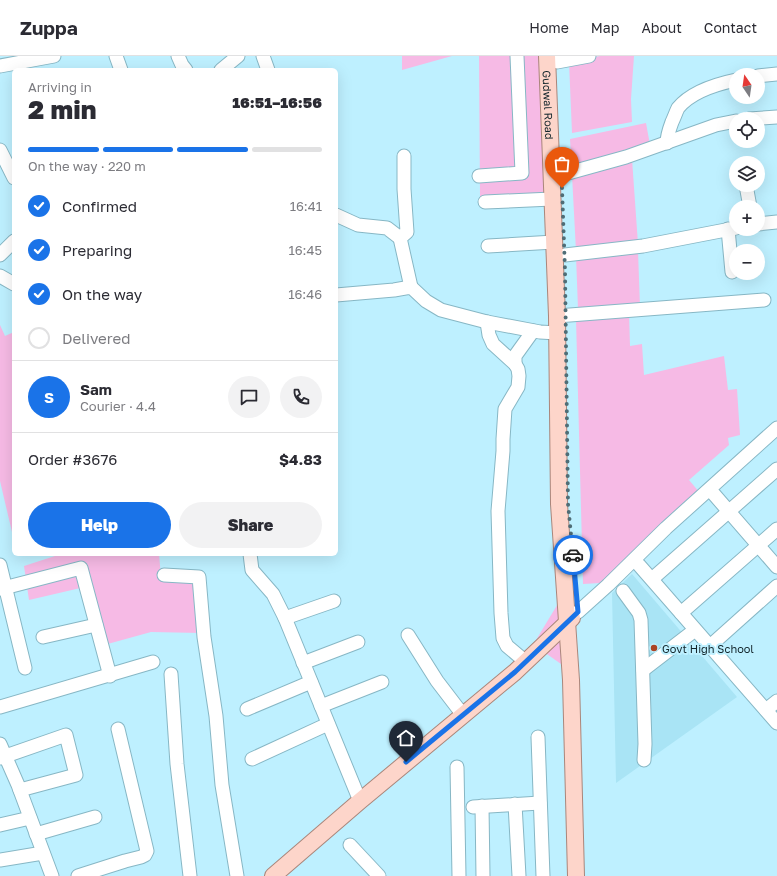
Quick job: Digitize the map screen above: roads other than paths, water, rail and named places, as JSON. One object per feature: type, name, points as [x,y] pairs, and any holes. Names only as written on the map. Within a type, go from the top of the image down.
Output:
[{"type":"main road","name":"Gudwal Road","points":[[554,58],[565,256],[562,315],[557,333],[558,504],[572,618]]},
{"type":"main road","name":"Gudwal Road","points":[[554,58],[552,199],[554,242],[562,315],[568,504],[576,579],[572,618],[571,680],[576,876]]},
{"type":"main road","points":[[273,876],[526,662],[572,618]]},
{"type":"street","points":[[0,66],[54,56]]},
{"type":"street","points":[[116,56],[120,68]]},
{"type":"street","points":[[178,56],[184,68]]},
{"type":"street","points":[[223,68],[238,56]]},
{"type":"street","points":[[263,56],[267,68]]},
{"type":"street","points":[[479,176],[522,173],[517,56]]},
{"type":"street","points":[[554,58],[590,56]]},
{"type":"street","points":[[765,75],[777,74]]},
{"type":"street","points":[[667,143],[668,130],[678,108],[700,92],[714,85],[729,82]]},
{"type":"street","points":[[765,118],[777,117]]},
{"type":"street","points":[[561,175],[626,157],[716,125],[729,122]]},
{"type":"street","points":[[0,150],[12,174]]},
{"type":"street","points":[[400,238],[407,232],[404,189],[404,156]]},
{"type":"street","points":[[484,202],[552,199]]},
{"type":"street","points":[[338,216],[358,225],[387,228],[400,238],[411,287],[426,301],[442,310],[487,322],[533,331],[557,333]]},
{"type":"street","points":[[765,223],[777,222]]},
{"type":"street","points":[[565,256],[643,246],[729,230]]},
{"type":"street","points":[[488,246],[554,242]]},
{"type":"street","points":[[0,255],[12,243]]},
{"type":"street","points":[[0,276],[12,283]]},
{"type":"street","points":[[338,295],[411,287]]},
{"type":"street","points":[[562,315],[764,300]]},
{"type":"street","points":[[487,322],[489,335],[493,344],[514,364],[518,369],[519,376],[518,387],[505,409],[503,439],[504,451],[498,511],[503,638],[507,646],[526,662]]},
{"type":"street","points":[[514,364],[515,356],[533,331]]},
{"type":"street","points":[[572,618],[666,528],[777,428]]},
{"type":"street","points":[[652,579],[777,469]]},
{"type":"street","points":[[712,492],[777,567]]},
{"type":"street","points":[[681,614],[777,529]]},
{"type":"street","points":[[250,556],[252,570],[273,594],[285,618],[360,801]]},
{"type":"street","points":[[639,565],[777,723]]},
{"type":"street","points":[[0,566],[2,588],[25,668]]},
{"type":"street","points":[[2,588],[81,568],[110,676]]},
{"type":"street","points":[[164,575],[199,577],[204,637],[216,716],[222,785],[237,876]]},
{"type":"street","points":[[710,646],[777,586]]},
{"type":"street","points":[[624,591],[639,613],[643,670],[644,760]]},
{"type":"street","points":[[285,618],[334,601]]},
{"type":"street","points":[[43,637],[96,625]]},
{"type":"street","points":[[643,670],[695,630]]},
{"type":"street","points":[[408,635],[437,681],[463,715]]},
{"type":"street","points":[[303,663],[358,642]]},
{"type":"street","points":[[0,707],[110,676],[153,662]]},
{"type":"street","points":[[171,674],[177,764],[190,876]]},
{"type":"street","points":[[247,709],[311,682]]},
{"type":"street","points":[[321,706],[382,682]]},
{"type":"street","points":[[766,710],[777,702]]},
{"type":"street","points":[[252,759],[328,724]]},
{"type":"street","points":[[78,876],[142,857],[147,851],[118,729]]},
{"type":"street","points":[[20,790],[76,775],[66,735],[2,753],[20,790],[52,876]]},
{"type":"street","points":[[538,737],[542,876]]},
{"type":"street","points":[[457,767],[459,876]]},
{"type":"street","points":[[483,876],[477,806],[540,802]]},
{"type":"street","points":[[516,804],[518,876]]},
{"type":"street","points":[[0,825],[30,818]]},
{"type":"street","points":[[36,834],[96,818]]},
{"type":"street","points":[[350,845],[378,876]]},
{"type":"street","points":[[0,860],[43,853]]},
{"type":"place","name":"Govt High School","points":[[654,648]]}]
